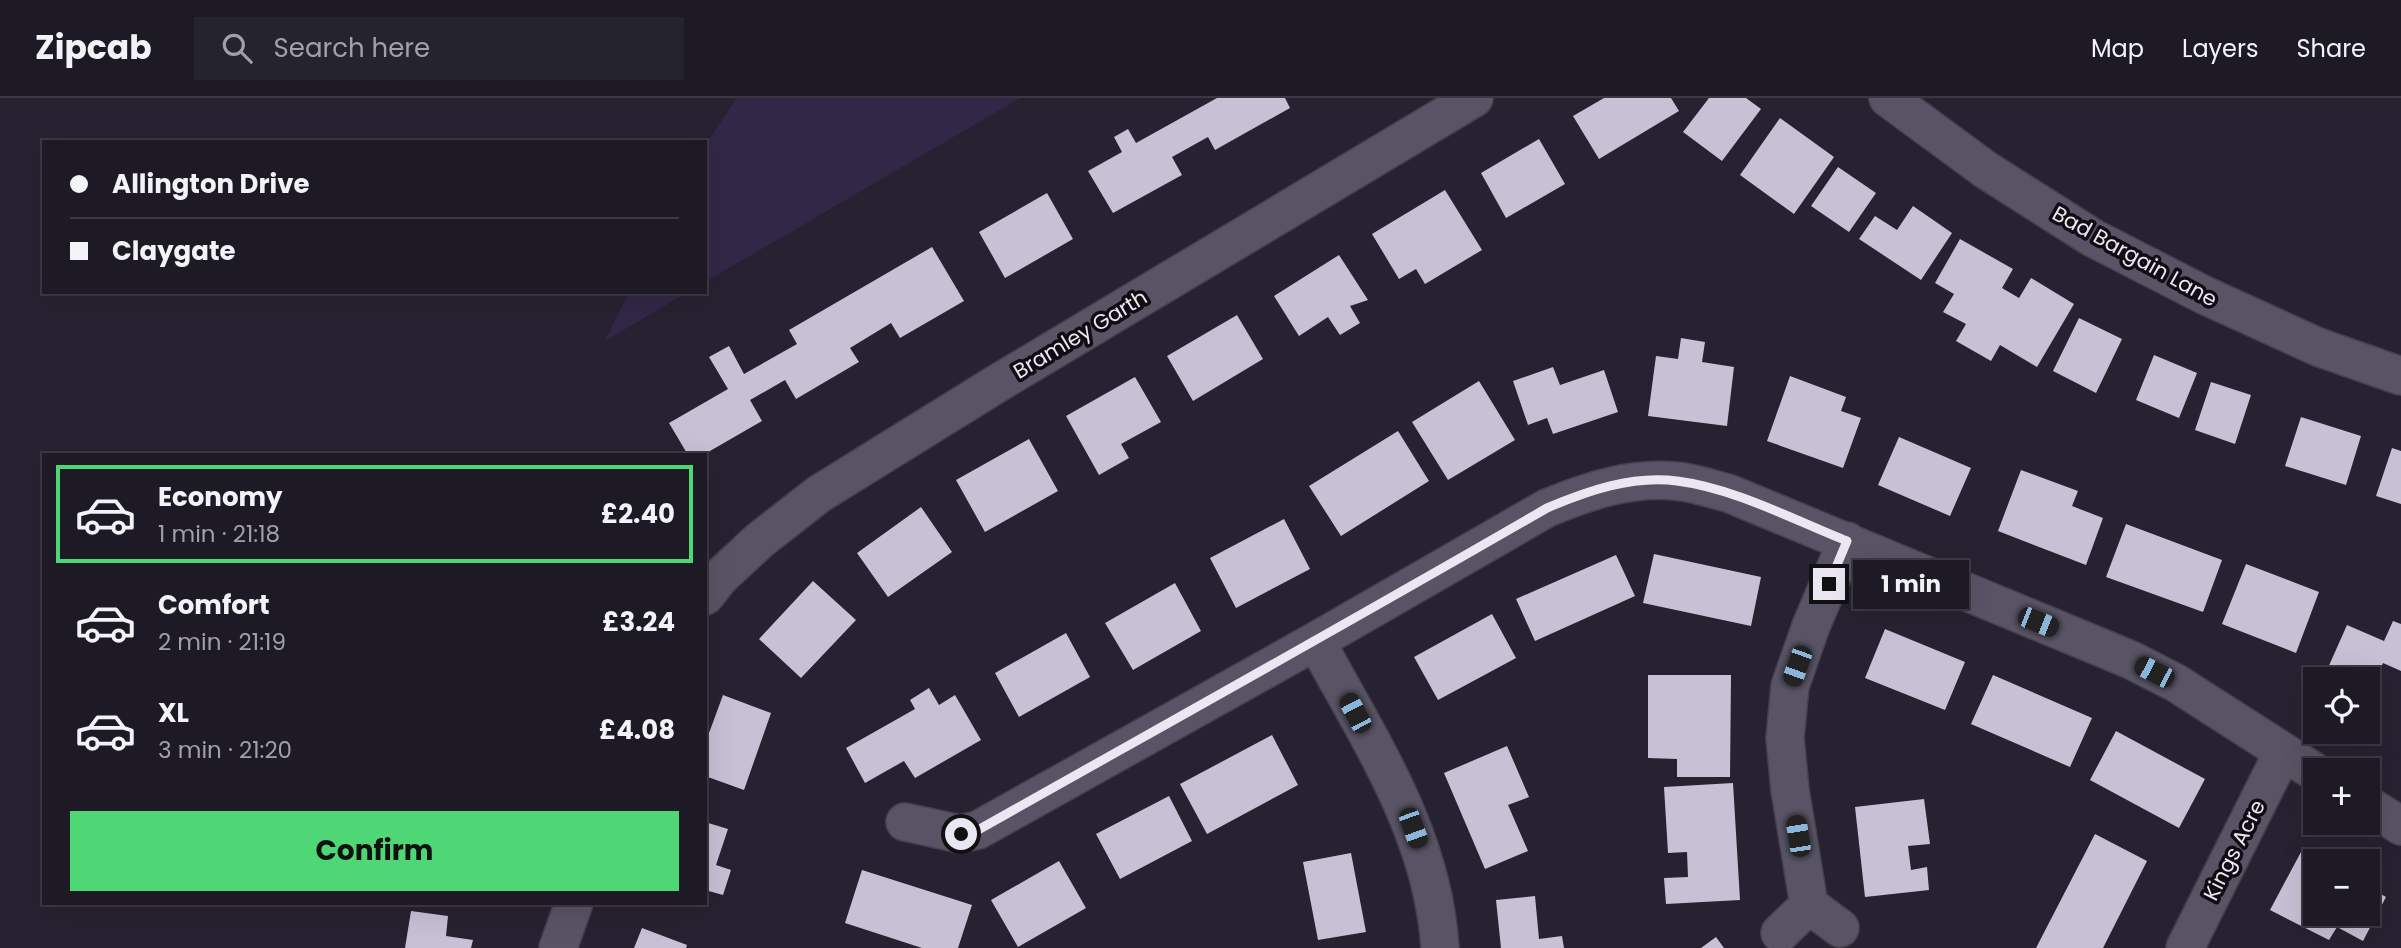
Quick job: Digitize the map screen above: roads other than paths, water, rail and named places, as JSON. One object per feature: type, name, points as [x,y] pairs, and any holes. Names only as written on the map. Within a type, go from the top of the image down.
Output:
[{"type":"street","name":"Bramley Garth","points":[[707,593],[720,577],[760,540],[819,494],[998,383],[1474,98]]},
{"type":"street","name":"Bad Bargain Lane","points":[[1888,98],[1986,170],[2093,238],[2204,295],[2305,341],[2401,376]]},
{"type":"street","points":[[905,822],[961,834],[978,830],[1547,508],[1587,491],[1632,482],[1676,481],[1728,493],[2131,660],[2176,683],[2303,764]]},
{"type":"street","points":[[1840,929],[1809,905],[1790,790],[1785,738],[1790,686],[1811,626],[1847,541]]},
{"type":"street","points":[[1316,641],[1406,808],[1428,867],[1440,948]]},
{"type":"street","name":"Kings Acre","points":[[2185,948],[2283,752]]},
{"type":"street","points":[[2380,813],[2401,826]]},
{"type":"street","points":[[558,948],[573,905]]},
{"type":"street","points":[[1780,933],[1809,905]]}]
